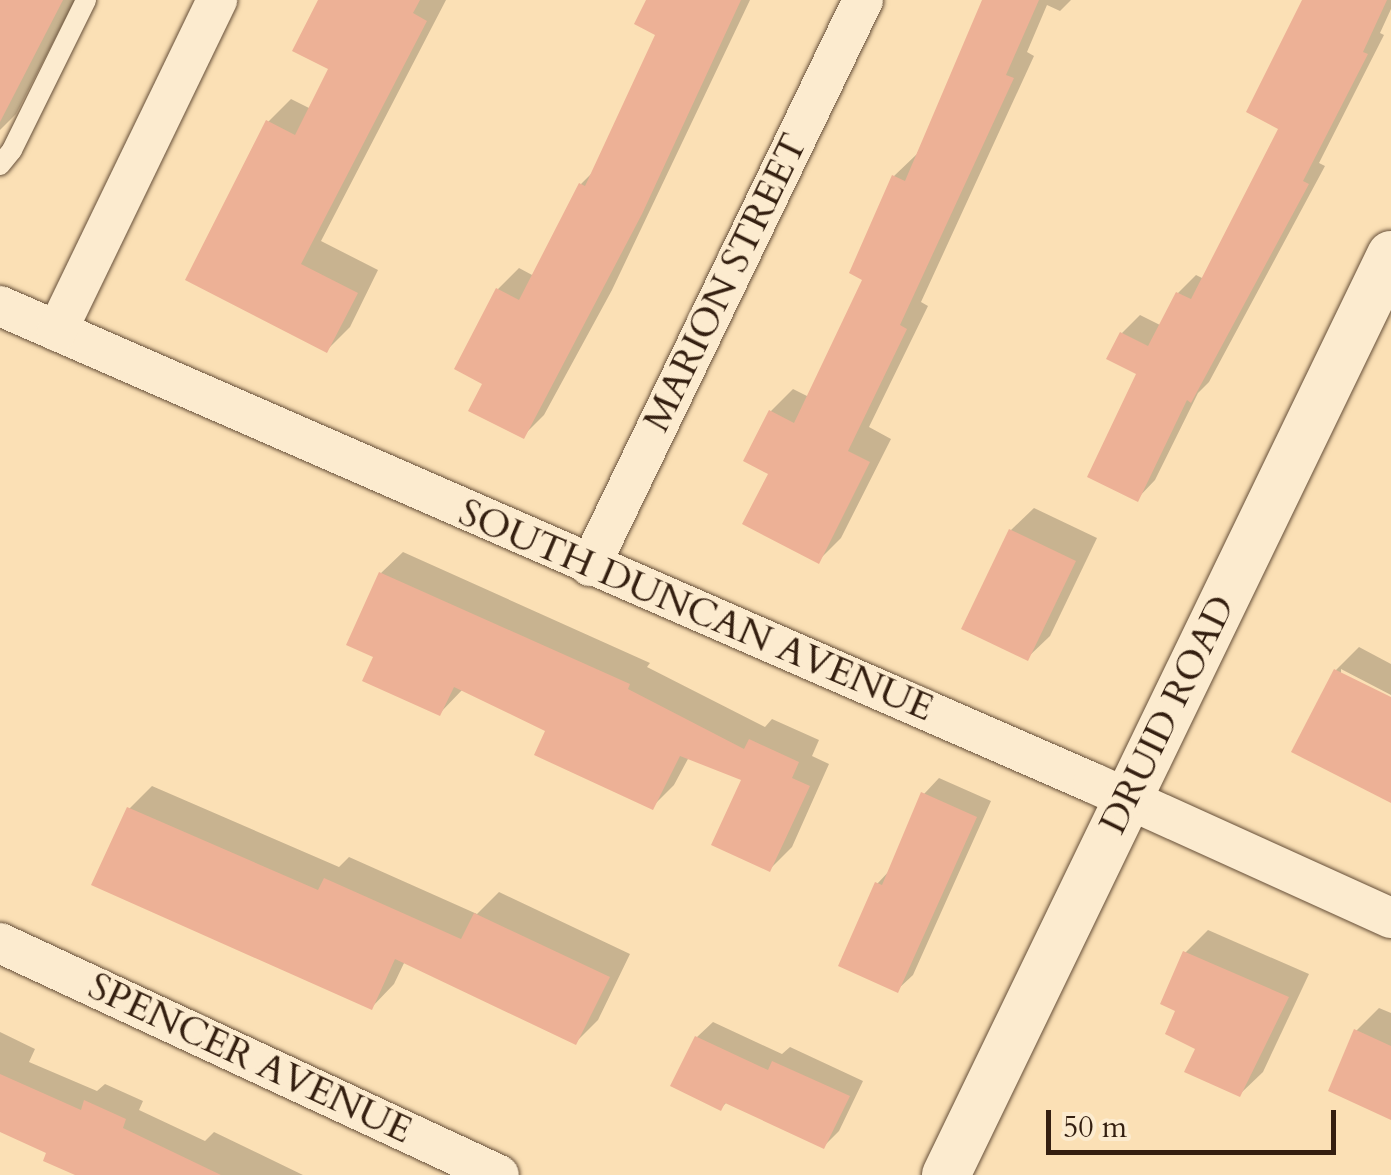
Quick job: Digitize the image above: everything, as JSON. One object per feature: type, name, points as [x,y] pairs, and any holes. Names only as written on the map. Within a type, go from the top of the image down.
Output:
[{"type":"street","points":[[57,331],[217,0]]},
{"type":"street","name":"MARION STREET","points":[[590,566],[863,0]]},
{"type":"street","name":"DRUID ROAD","points":[[946,1175],[1391,256]]},
{"type":"street","name":"SOUTH DUNCAN AVENUE","points":[[0,306],[1128,798],[1391,918]]},
{"type":"street","name":"SPENCER AVENUE","points":[[0,943],[499,1175]]},
{"type":"lane","points":[[0,165],[12,150],[86,0]]},
{"type":"building","points":[[0,0],[63,0],[0,122]]},
{"type":"building","points":[[318,0],[420,0],[413,13],[427,21],[301,264],[358,293],[327,353],[185,280],[266,120],[295,135],[328,69],[292,51]]},
{"type":"building","points":[[646,0],[741,0],[642,214],[524,439],[468,411],[482,384],[454,369],[496,288],[519,300],[579,183],[585,186],[655,35],[634,24]]},
{"type":"building","points":[[982,0],[1039,0],[1006,75],[1014,78],[900,325],[907,329],[848,451],[870,462],[819,564],[742,524],[768,474],[743,461],[769,410],[794,423],[862,280],[849,273],[892,175],[905,181]]},
{"type":"building","points":[[1302,0],[1387,0],[1363,52],[1368,54],[1303,181],[1309,184],[1191,403],[1187,400],[1138,502],[1087,477],[1136,374],[1106,359],[1120,332],[1148,346],[1176,292],[1191,299],[1278,129],[1246,112]]},
{"type":"building","points":[[1009,529],[1076,561],[1028,661],[961,629]]},
{"type":"building","points":[[379,572],[630,684],[628,689],[744,749],[749,739],[799,762],[792,778],[810,786],[770,872],[711,845],[741,780],[680,756],[653,810],[534,755],[545,731],[454,687],[440,716],[362,681],[373,657],[346,645]]},
{"type":"building","points":[[1334,669],[1391,697],[1391,803],[1291,752]]},
{"type":"building","points":[[921,792],[977,817],[898,993],[838,966],[875,882],[882,885]]},
{"type":"building","points":[[127,807],[318,890],[324,878],[461,939],[474,913],[610,977],[576,1045],[395,959],[372,1010],[91,885]]},
{"type":"building","points":[[1183,951],[1289,997],[1240,1097],[1184,1072],[1195,1049],[1165,1034],[1175,1011],[1160,1004]]},
{"type":"building","points":[[1354,1029],[1391,1046],[1391,1120],[1328,1091]]},
{"type":"building","points":[[695,1036],[768,1070],[772,1061],[850,1096],[824,1149],[725,1103],[721,1111],[670,1086]]},
{"type":"building","points":[[0,1074],[81,1110],[84,1100],[126,1119],[123,1128],[221,1175],[75,1175],[43,1161],[46,1153],[0,1132]]}]
